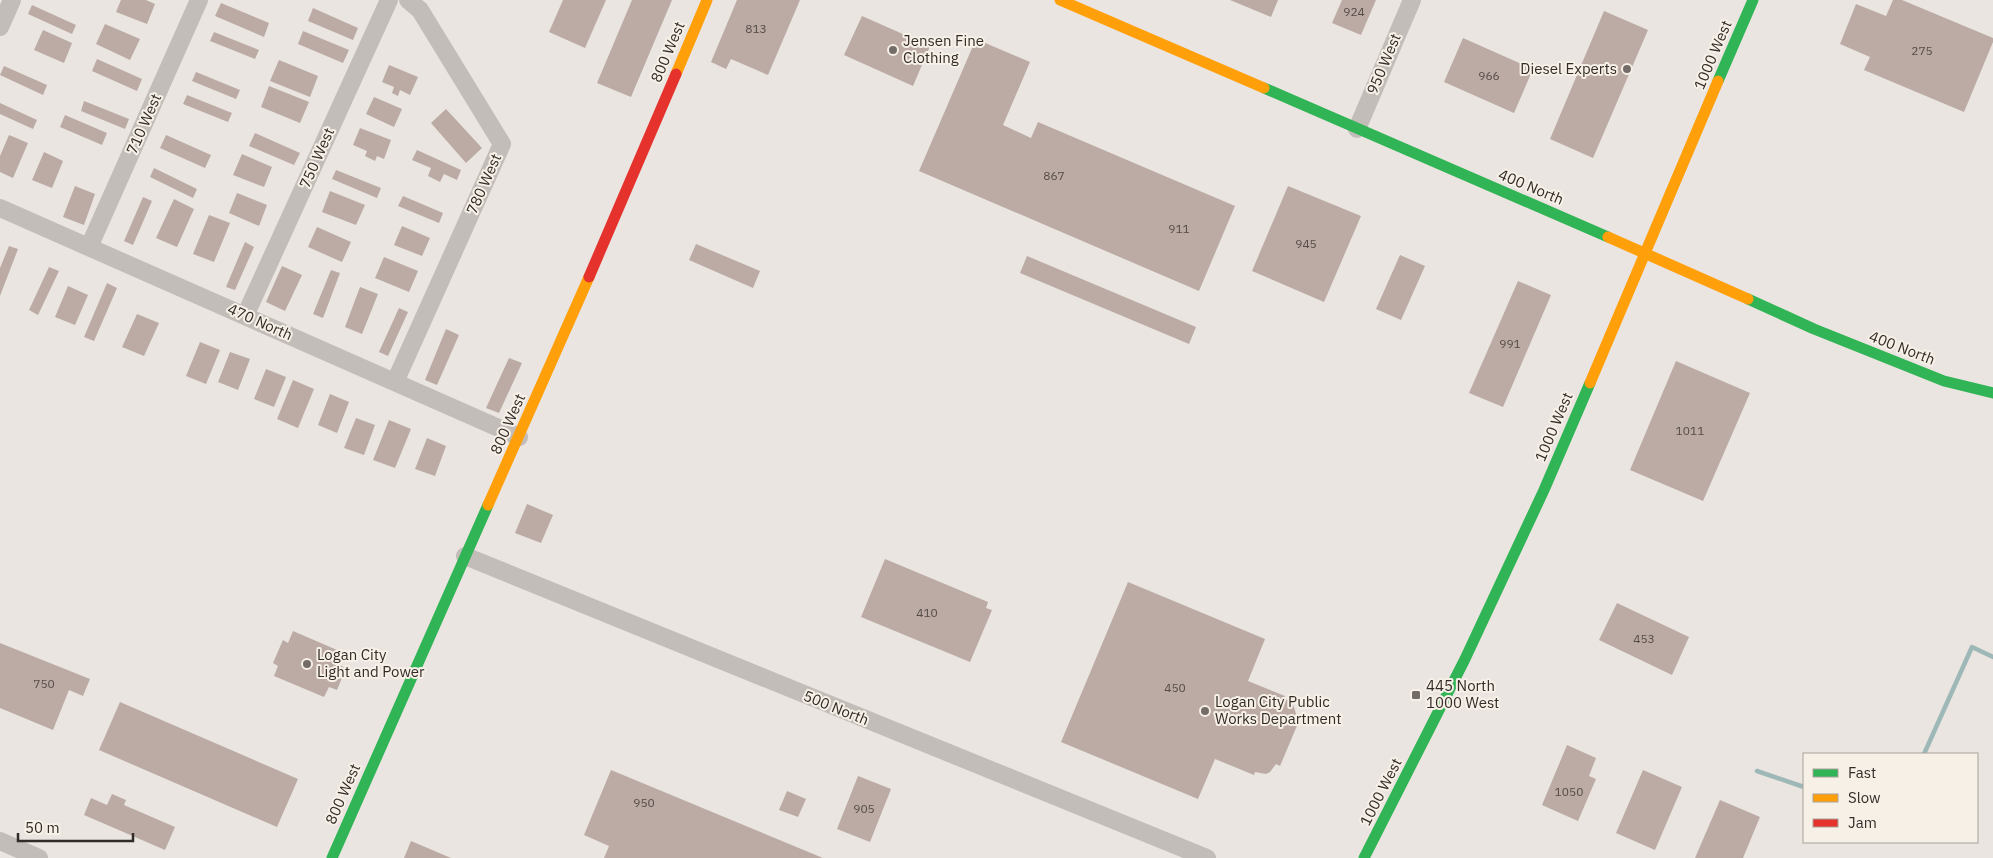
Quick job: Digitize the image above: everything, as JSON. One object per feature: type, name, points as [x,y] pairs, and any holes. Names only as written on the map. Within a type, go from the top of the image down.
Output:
[{"type":"street","points":[[0,27],[12,0]]},
{"type":"street","name":"710 West","points":[[89,247],[199,0]]},
{"type":"street","name":"750 West","points":[[245,316],[389,0]]},
{"type":"street","name":"780 West","points":[[394,382],[502,144],[420,10],[408,0]]},
{"type":"street","name":"800 West","points":[[332,858],[611,228],[707,0]]},
{"type":"street","name":"400 North","points":[[1060,0],[1644,252],[1814,329],[1944,381],[1993,393]]},
{"type":"street","name":"950 West","points":[[1356,128],[1412,0]]},
{"type":"street","name":"1000 West","points":[[1364,858],[1464,658],[1544,490],[1753,0]]},
{"type":"street","name":"470 North","points":[[0,208],[519,437]]},
{"type":"street","name":"500 North","points":[[465,556],[1207,858]]},
{"type":"street","points":[[0,841],[39,858]]},
{"type":"building","points":[[121,0],[146,0],[155,4],[147,24],[116,12]]},
{"type":"building","points":[[563,0],[606,0],[585,48],[549,32]]},
{"type":"building","points":[[632,0],[672,0],[631,97],[597,83]]},
{"type":"building","points":[[737,0],[800,0],[768,75],[731,59],[726,69],[711,62]]},
{"type":"building","points":[[1230,0],[1278,0],[1271,17]]},
{"type":"building","points":[[1342,0],[1376,0],[1361,35],[1332,23]]},
{"type":"building","points":[[1893,0],[1902,0],[1993,38],[1964,112],[1864,70],[1870,57],[1840,44],[1856,4],[1886,16]]},
{"type":"building","points":[[221,3],[269,23],[264,37],[215,16]]},
{"type":"building","points":[[32,5],[76,25],[72,34],[28,14]]},
{"type":"building","points":[[313,8],[358,28],[353,40],[308,21]]},
{"type":"building","points":[[1604,11],[1648,30],[1593,158],[1550,139]]},
{"type":"building","points":[[862,16],[930,46],[913,86],[844,55]]},
{"type":"building","points":[[105,24],[140,39],[130,60],[96,44]]},
{"type":"building","points":[[43,30],[72,43],[64,63],[34,50]]},
{"type":"building","points":[[303,31],[349,50],[343,63],[298,44]]},
{"type":"building","points":[[214,32],[259,50],[255,59],[210,41]]},
{"type":"building","points":[[1463,38],[1533,69],[1514,113],[1444,82]]},
{"type":"building","points":[[976,39],[1030,62],[1003,125],[1031,138],[1038,122],[1235,206],[1199,291],[919,171]]},
{"type":"building","points":[[97,59],[142,79],[137,91],[92,71]]},
{"type":"building","points":[[279,60],[318,76],[310,97],[270,81]]},
{"type":"building","points":[[389,65],[418,77],[410,95],[400,90],[398,96],[392,93],[394,87],[382,82]]},
{"type":"building","points":[[4,66],[47,85],[43,95],[0,75]]},
{"type":"building","points":[[196,72],[240,90],[236,99],[192,81]]},
{"type":"building","points":[[269,86],[309,102],[300,123],[261,107]]},
{"type":"building","points":[[187,95],[232,113],[228,122],[183,104]]},
{"type":"building","points":[[374,97],[402,109],[394,127],[366,114]]},
{"type":"building","points":[[84,101],[129,119],[125,129],[81,111]]},
{"type":"building","points":[[0,103],[37,120],[33,129],[0,114]]},
{"type":"building","points":[[446,109],[482,148],[466,163],[431,123]]},
{"type":"building","points":[[65,115],[107,133],[102,145],[60,127]]},
{"type":"building","points":[[360,128],[391,140],[384,159],[377,156],[375,161],[365,156],[367,151],[353,145]]},
{"type":"building","points":[[255,133],[300,153],[294,165],[249,146]]},
{"type":"building","points":[[9,135],[28,143],[13,178],[0,172],[0,156]]},
{"type":"building","points":[[166,135],[211,155],[205,168],[160,148]]},
{"type":"building","points":[[417,150],[461,170],[457,180],[444,174],[440,182],[428,176],[431,168],[412,160]]},
{"type":"building","points":[[44,152],[63,161],[52,188],[32,180]]},
{"type":"building","points":[[242,154],[272,167],[264,187],[233,175]]},
{"type":"building","points":[[154,168],[197,189],[193,198],[150,177]]},
{"type":"building","points":[[336,170],[381,188],[377,198],[332,179]]},
{"type":"building","points":[[75,186],[95,194],[84,225],[63,217]]},
{"type":"building","points":[[1288,186],[1361,216],[1324,302],[1252,271]]},
{"type":"building","points":[[330,191],[365,205],[356,225],[322,212]]},
{"type":"building","points":[[237,193],[267,205],[259,226],[229,213]]},
{"type":"building","points":[[403,196],[443,213],[439,223],[398,206]]},
{"type":"building","points":[[143,197],[152,201],[133,245],[124,241]]},
{"type":"building","points":[[174,199],[194,209],[177,247],[156,238]]},
{"type":"building","points":[[209,215],[230,223],[214,262],[193,254]]},
{"type":"building","points":[[402,226],[430,238],[422,256],[394,245]]},
{"type":"building","points":[[317,227],[351,242],[342,262],[308,247]]},
{"type":"building","points":[[245,242],[254,247],[235,290],[226,287]]},
{"type":"building","points":[[696,244],[760,271],[753,288],[689,260]]},
{"type":"building","points":[[9,246],[18,249],[0,296],[0,268]]},
{"type":"building","points":[[1400,255],[1425,266],[1401,320],[1376,309]]},
{"type":"building","points":[[1027,256],[1196,327],[1189,344],[1020,273]]},
{"type":"building","points":[[384,257],[418,271],[409,292],[375,278]]},
{"type":"building","points":[[282,266],[302,275],[285,311],[266,302]]},
{"type":"building","points":[[49,267],[59,271],[38,315],[29,310]]},
{"type":"building","points":[[331,270],[340,273],[323,318],[313,314]]},
{"type":"building","points":[[1518,281],[1551,295],[1503,407],[1469,393]]},
{"type":"building","points":[[107,283],[117,288],[94,341],[84,337]]},
{"type":"building","points":[[68,286],[88,295],[75,325],[55,317]]},
{"type":"building","points":[[360,287],[378,294],[362,334],[345,327]]},
{"type":"building","points":[[399,308],[408,312],[388,356],[379,352]]},
{"type":"building","points":[[137,314],[159,323],[144,356],[122,347]]},
{"type":"building","points":[[446,329],[459,335],[437,385],[425,380]]},
{"type":"building","points":[[200,342],[220,350],[206,384],[186,376]]},
{"type":"building","points":[[230,352],[250,359],[238,390],[218,382]]},
{"type":"building","points":[[509,358],[522,363],[499,413],[486,408]]},
{"type":"building","points":[[1676,361],[1750,393],[1703,501],[1630,470]]},
{"type":"building","points":[[266,369],[286,377],[274,407],[254,399]]},
{"type":"building","points":[[293,380],[314,389],[298,428],[277,419]]},
{"type":"building","points":[[330,394],[349,402],[337,433],[318,425]]},
{"type":"building","points":[[356,418],[375,425],[364,455],[344,448]]},
{"type":"building","points":[[389,420],[411,429],[395,468],[373,460]]},
{"type":"building","points":[[427,438],[446,446],[435,476],[415,469]]},
{"type":"building","points":[[527,504],[553,515],[541,543],[515,533]]},
{"type":"building","points":[[885,559],[988,602],[986,608],[992,610],[970,662],[861,617]]},
{"type":"building","points":[[1128,582],[1265,639],[1248,681],[1285,696],[1284,698],[1291,702],[1294,707],[1296,714],[1294,719],[1299,721],[1280,766],[1276,764],[1266,774],[1255,772],[1254,775],[1215,759],[1198,799],[1061,742]]},
{"type":"building","points":[[1617,603],[1689,637],[1672,675],[1599,640]]},
{"type":"building","name":"Logan City Light and Power","points":[[293,631],[344,653],[339,665],[346,668],[337,690],[329,687],[324,697],[274,676],[278,666],[273,663],[283,640],[288,643]]},
{"type":"building","points":[[0,643],[90,679],[83,696],[69,690],[53,730],[0,708]]},
{"type":"building","points":[[120,702],[298,779],[277,827],[99,750]]},
{"type":"building","points":[[1567,745],[1596,758],[1589,776],[1596,779],[1578,821],[1542,805]]},
{"type":"building","points":[[611,770],[823,858],[604,858],[609,846],[584,835]]},
{"type":"building","points":[[1643,770],[1682,787],[1655,850],[1616,833]]},
{"type":"building","points":[[858,776],[891,789],[870,842],[837,829]]},
{"type":"building","points":[[787,791],[806,799],[798,817],[779,810]]},
{"type":"building","points":[[112,794],[126,800],[124,805],[175,827],[165,850],[84,815],[91,798],[107,805]]},
{"type":"building","points":[[1720,800],[1760,817],[1743,858],[1695,858]]},
{"type":"building","points":[[411,841],[451,858],[404,858]]},
{"type":"waterway","points":[[1924,753],[1972,647],[1993,657]]},
{"type":"waterway","points":[[1757,771],[1803,787]]},
{"type":"traffic: fast","points":[[1718,81],[1753,0]]},
{"type":"traffic: fast","points":[[1264,88],[1608,237]]},
{"type":"traffic: fast","points":[[1748,299],[1814,329],[1944,381],[1993,393]]},
{"type":"traffic: fast","points":[[1364,858],[1465,659],[1544,490],[1590,383]]},
{"type":"traffic: fast","points":[[332,858],[488,505]]},
{"type":"traffic: slow","points":[[676,74],[707,0]]},
{"type":"traffic: slow","points":[[1060,0],[1264,88]]},
{"type":"traffic: slow","points":[[1590,383],[1718,81]]},
{"type":"traffic: slow","points":[[1608,237],[1748,299]]},
{"type":"traffic: slow","points":[[488,505],[589,277]]},
{"type":"traffic: jam","points":[[589,277],[676,74]]},
{"type":"place","name":"Jensen Fine Clothing","points":[[893,50]]},
{"type":"place","name":"Diesel Experts","points":[[1627,69]]},
{"type":"place","name":"Logan City Light and Power","points":[[307,664]]},
{"type":"place","name":"445 North 1000 West","points":[[1416,695]]},
{"type":"place","name":"Logan City Public Works Department","points":[[1205,711]]}]
